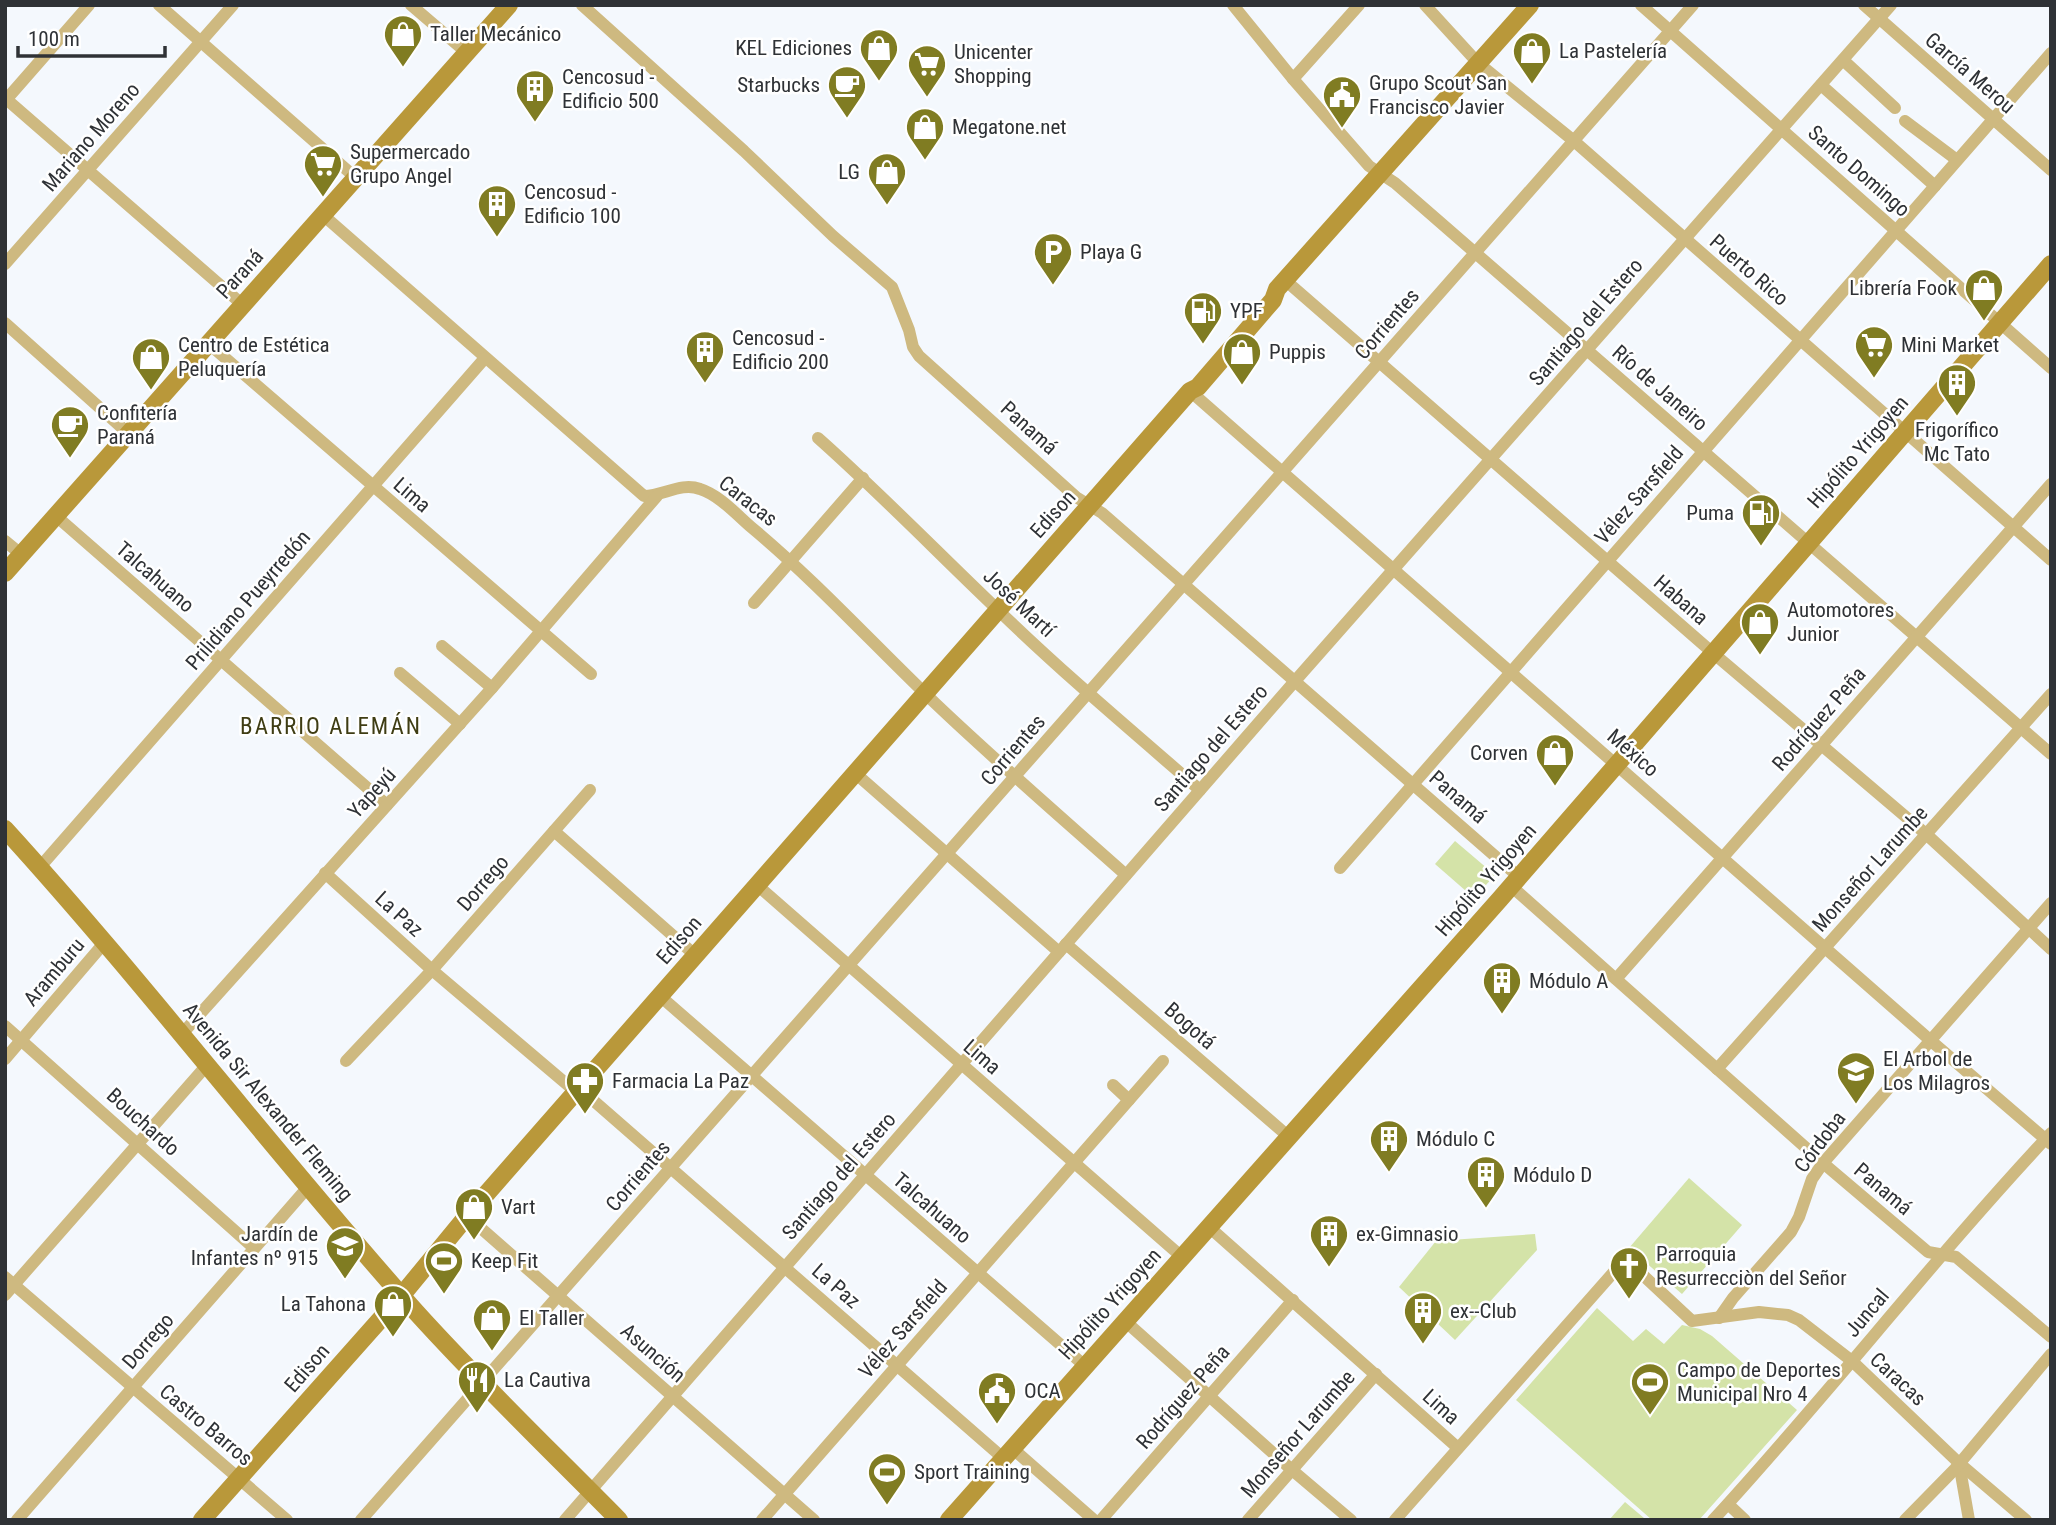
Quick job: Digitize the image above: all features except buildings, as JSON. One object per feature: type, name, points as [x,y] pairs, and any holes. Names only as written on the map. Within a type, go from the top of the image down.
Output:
[{"type":"street","points":[[89,5],[6,99],[243,306]]},
{"type":"street","points":[[159,5],[356,178]]},
{"type":"street","name":"Mariano Moreno","points":[[5,264],[233,5]]},
{"type":"street","points":[[411,5],[467,53]]},
{"type":"street","name":"Paraná","points":[[5,573],[509,5]]},
{"type":"street","name":"Panamá","points":[[582,5],[744,150],[832,236],[892,287],[913,347],[919,356],[1076,496],[1102,513],[1414,783],[1616,979],[1823,1163],[1927,1252],[1956,1257],[2051,1337]]},
{"type":"street","name":"Río de Janeiro","points":[[1233,5],[1369,166],[1395,183],[2051,754]]},
{"type":"street","points":[[1293,79],[1359,5]]},
{"type":"street","name":"Puerto Rico","points":[[1425,5],[1478,63],[1574,141],[2051,560]]},
{"type":"street","name":"Edison","points":[[202,1520],[402,1295],[467,1216],[1190,391],[1190,382],[1221,344],[1268,292],[1281,285],[1530,5]]},
{"type":"street","name":"Santo Domingo","points":[[1641,5],[2051,368]]},
{"type":"street","name":"Corrientes","points":[[361,1520],[1693,5]]},
{"type":"street","name":"García Merou","points":[[1864,5],[2051,170]]},
{"type":"street","name":"Santiago del Estero","points":[[565,1520],[1295,681],[1891,5]]},
{"type":"street","name":"Vélez Sarsfield","points":[[1340,867],[2051,53]]},
{"type":"street","points":[[1843,60],[1895,108]]},
{"type":"street","points":[[1821,85],[1935,186]]},
{"type":"street","points":[[1905,121],[1957,160]]},
{"type":"street","points":[[323,215],[644,496],[657,496]]},
{"type":"street","name":"Hipólito Yrigoyen","points":[[949,1520],[1515,881],[2051,264]]},
{"type":"street","name":"Habana","points":[[1281,285],[1381,361],[1713,653],[1926,834],[2051,949]]},
{"type":"street","points":[[5,323],[129,433]]},
{"type":"street","name":"Lima","points":[[209,344],[591,674]]},
{"type":"street","name":"Prilidiano Pueyrredón","points":[[40,867],[485,358]]},
{"type":"street","name":"México","points":[[1190,391],[1930,1040],[2049,1138]]},
{"type":"street","name":"José Martí","points":[[818,438],[1088,694],[1200,790]]},
{"type":"street","points":[[754,603],[863,478]]},
{"type":"street","name":"Rodríguez Peña","points":[[1616,979],[2051,484]]},
{"type":"street","name":"Caracas","points":[[657,496],[678,488],[701,489],[717,498],[790,559],[926,694],[1126,875]]},
{"type":"street","name":"Yapeyú","points":[[182,1034],[492,688],[657,496]]},
{"type":"street","name":"Talcahuano","points":[[56,516],[387,805]]},
{"type":"street","points":[[5,541],[22,555]]},
{"type":"street","points":[[442,646],[492,688]]},
{"type":"street","points":[[400,673],[460,724]]},
{"type":"street","name":"Monseñor Larumbe","points":[[1717,1069],[2051,694]]},
{"type":"street","name":"Bogotá","points":[[855,773],[947,854],[1289,1137]]},
{"type":"street","name":"Dorrego","points":[[346,1061],[432,970],[590,790]]},
{"type":"street","name":"Avenida Sir Alexander Fleming","points":[[5,829],[105,942],[308,1187],[402,1295],[482,1382],[619,1520]]},
{"type":"street","points":[[554,831],[695,956]]},
{"type":"street","name":"La Paz","points":[[325,873],[432,970],[671,1168],[897,1366],[1094,1520]]},
{"type":"street","name":"Lima","points":[[757,885],[1182,1257]]},
{"type":"street","name":"Córdoba","points":[[1719,1318],[1733,1298],[1791,1233],[1800,1217],[1812,1179],[1823,1163],[2051,903]]},
{"type":"street","name":"Aramburu","points":[[5,1059],[105,942]]},
{"type":"street","name":"Talcahuano","points":[[660,996],[1085,1366]]},
{"type":"street","name":"Bouchardo","points":[[5,1026],[254,1248]]},
{"type":"street","name":"Vélez Sarsfield","points":[[762,1520],[1163,1061]]},
{"type":"street","points":[[8,1285],[206,1065]]},
{"type":"street","points":[[1113,1085],[1129,1100]]},
{"type":"street","name":"Juncal","points":[[1713,1520],[1941,1254],[2049,1138]]},
{"type":"street","name":"Dorrego","points":[[17,1520],[308,1187]]},
{"type":"street","name":"Asunción","points":[[467,1216],[814,1520]]},
{"type":"street","name":"Lima","points":[[1209,1227],[1458,1448]]},
{"type":"street","name":"Caracas","points":[[1458,1448],[1620,1265],[1631,1264],[1692,1321],[1759,1311],[1788,1315],[1799,1320],[1852,1361],[1959,1463],[2026,1520]]},
{"type":"street","name":"Castro Barros","points":[[8,1285],[287,1520]]},
{"type":"street","name":"Rodríguez Peña","points":[[1101,1520],[1293,1300]]},
{"type":"street","points":[[1125,1321],[1352,1520]]},
{"type":"street","points":[[1905,1520],[1959,1463],[2051,1354]]},
{"type":"street","name":"Monseñor Larumbe","points":[[1248,1520],[1376,1374]]},
{"type":"street","points":[[1395,1520],[1458,1448]]},
{"type":"street","points":[[1959,1463],[1969,1520]]},
{"type":"street","points":[[1728,1504],[1745,1520]]},
{"type":"green space","points":[[1455,841],[1495,875],[1474,898],[1435,864]]},
{"type":"green space","points":[[1689,1178],[1742,1225],[1682,1294],[1629,1248]]},
{"type":"green space","points":[[1535,1234],[1537,1250],[1455,1340],[1399,1287],[1436,1241]]},
{"type":"green space","name":"Campo de Deportes Municipal Nro 4","points":[[1597,1308],[1633,1341],[1646,1329],[1664,1344],[1682,1325],[1700,1329],[1712,1336],[1797,1410],[1699,1520],[1652,1520],[1516,1400]]},
{"type":"green space","points":[[1625,1502],[1644,1518],[1609,1520]]},
{"type":"place","name":"Taller Mecánico","points":[[403,68]]},
{"type":"place","name":"KEL Ediciones","points":[[879,82]]},
{"type":"place","name":"La Pastelería","points":[[1532,85]]},
{"type":"place","name":"Unicenter Shopping","points":[[927,98]]},
{"type":"place","name":"Starbucks","points":[[847,119]]},
{"type":"place","name":"Cencosud - Edificio 500","points":[[535,123]]},
{"type":"place","name":"Grupo Scout San Francisco Javier","points":[[1342,129]]},
{"type":"place","name":"Megatone.net","points":[[925,161]]},
{"type":"place","name":"Supermercado Grupo Angel","points":[[323,198]]},
{"type":"place","name":"LG","points":[[887,206]]},
{"type":"place","name":"Cencosud - Edificio 100","points":[[497,238]]},
{"type":"place","name":"Playa G","points":[[1053,286]]},
{"type":"place","name":"Librería Fook","points":[[1984,322]]},
{"type":"place","name":"YPF","points":[[1203,345]]},
{"type":"place","name":"Mini Market","points":[[1874,379]]},
{"type":"place","name":"Cencosud - Edificio 200","points":[[705,384]]},
{"type":"place","name":"Puppis","points":[[1242,386]]},
{"type":"place","name":"Centro de Estética Peluquería","points":[[151,391]]},
{"type":"place","name":"Frigorífico Mc Tato","points":[[1957,417]]},
{"type":"place","name":"Confitería Paraná","points":[[70,459]]},
{"type":"place","name":"Puma","points":[[1761,547]]},
{"type":"place","name":"Automotores Junior","points":[[1760,656]]},
{"type":"place","name":"Corven","points":[[1555,787]]},
{"type":"place","name":"Módulo A","points":[[1502,1015]]},
{"type":"place","name":"El Arbol de Los Milagros","points":[[1856,1105]]},
{"type":"place","name":"Farmacia La Paz","points":[[585,1115]]},
{"type":"place","name":"Módulo C","points":[[1389,1173]]},
{"type":"place","name":"Módulo D","points":[[1486,1209]]},
{"type":"place","name":"Vart","points":[[474,1241]]},
{"type":"place","name":"ex-Gimnasio","points":[[1329,1268]]},
{"type":"place","name":"Jardín de Infantes nº 915","points":[[345,1280]]},
{"type":"place","name":"Keep Fit","points":[[444,1295]]},
{"type":"place","name":"Parroquia Resurrecciòn del Señor","points":[[1629,1300]]},
{"type":"place","name":"La Tahona","points":[[393,1338]]},
{"type":"place","name":"ex--Club","points":[[1423,1345]]},
{"type":"place","name":"El Taller","points":[[492,1352]]},
{"type":"place","name":"La Cautiva","points":[[477,1414]]},
{"type":"place","name":"Campo de Deportes Municipal Nro 4","points":[[1650,1416]]},
{"type":"place","name":"OCA","points":[[997,1425]]},
{"type":"place","name":"Sport Training","points":[[887,1506]]},
{"type":"district","name":"BARRIO ALEMÁN","points":[[331,726]]}]
